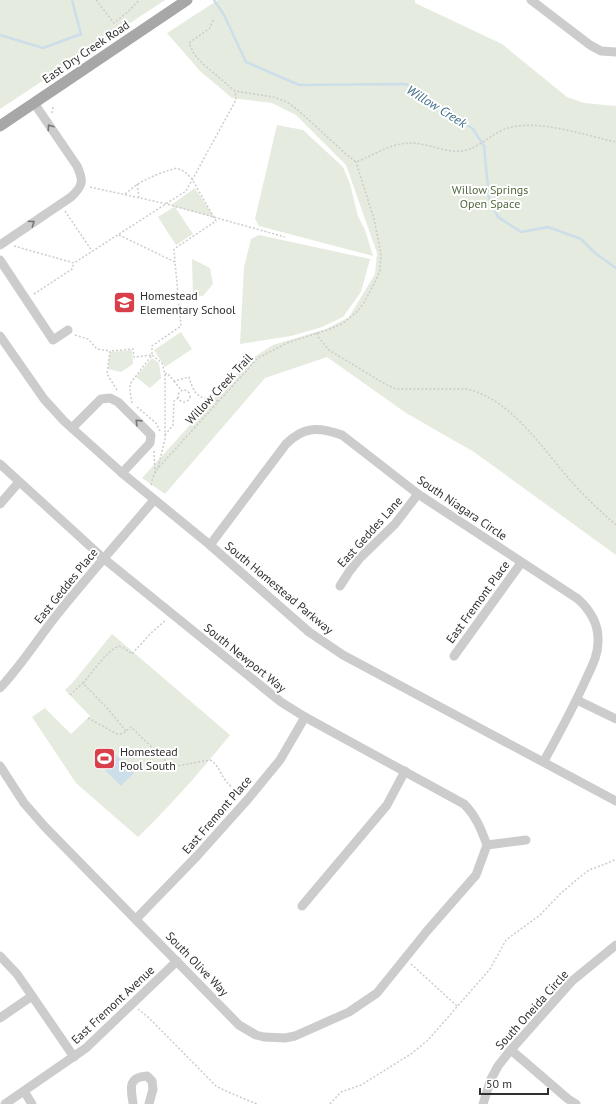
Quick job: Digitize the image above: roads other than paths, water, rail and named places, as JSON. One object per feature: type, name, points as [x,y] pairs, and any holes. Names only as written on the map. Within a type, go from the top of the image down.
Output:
[{"type":"main road","name":"East Dry Creek Road","points":[[0,126],[186,1]]},
{"type":"street","points":[[532,1],[590,45],[601,51],[616,52]]},
{"type":"street","points":[[0,244],[71,197],[82,184],[81,174],[77,166],[34,103]]},
{"type":"street","points":[[0,260],[53,340],[68,330]]},
{"type":"street","name":"South Homestead Parkway","points":[[0,336],[44,399],[72,428],[122,473],[210,545],[309,632],[330,647],[616,800]]},
{"type":"street","points":[[72,428],[101,399],[110,398],[118,402],[151,435],[150,443],[122,473]]},
{"type":"street","name":"South Niagara Circle","points":[[210,545],[286,444],[299,433],[318,429],[331,431],[342,435],[418,494],[585,605],[592,615],[598,636],[597,652],[577,700],[544,762]]},
{"type":"street","name":"South Newport Way","points":[[0,464],[103,558],[281,702],[304,717],[464,804],[477,820],[487,844]]},
{"type":"street","points":[[0,504],[19,482]]},
{"type":"street","name":"East Geddes Lane","points":[[340,586],[360,558],[396,524],[418,494]]},
{"type":"street","name":"East Geddes Place","points":[[0,688],[13,675],[55,617],[103,558],[154,500]]},
{"type":"street","name":"East Fremont Place","points":[[454,656],[521,563]]},
{"type":"street","points":[[577,700],[616,719]]},
{"type":"street","name":"East Fremont Place","points":[[136,919],[197,856],[280,760],[304,717]]},
{"type":"street","name":"South Olive Way","points":[[0,766],[32,814],[240,1025],[256,1034],[273,1038],[295,1036],[349,1012],[377,993],[426,931],[476,875],[487,844]]},
{"type":"street","points":[[302,906],[388,806],[405,771]]},
{"type":"street","points":[[487,844],[526,840]]},
{"type":"street","name":"South Oneida Circle","points":[[483,1104],[491,1079],[498,1066],[511,1050],[572,982],[616,945]]},
{"type":"street","points":[[0,956],[17,974],[74,1057]]},
{"type":"street","name":"East Fremont Avenue","points":[[5,1104],[74,1057],[97,1039],[177,961]]},
{"type":"street","points":[[0,1018],[32,996]]},
{"type":"street","points":[[511,1050],[568,1099],[576,1104]]},
{"type":"street","points":[[130,1104],[134,1104],[130,1087],[134,1080],[140,1076],[147,1076],[152,1081],[153,1089],[149,1104]]},
{"type":"street","points":[[24,1092],[32,1104]]},
{"type":"water","points":[[111,750],[134,773],[121,786],[98,763]]},
{"type":"waterway","name":"Willow Creek","points":[[0,35],[43,48],[81,34],[72,0]]},
{"type":"waterway","name":"Willow Creek","points":[[214,0],[224,15],[246,62],[299,85],[406,84],[473,129],[484,146],[489,198],[498,217],[521,232],[548,227],[581,239],[595,253],[616,268]]},
{"type":"place","name":"Homestead Elementary School","points":[[124,303]]},
{"type":"place","name":"Homestead Pool South","points":[[105,759]]},
{"type":"park label","name":"Willow Springs Open Space","points":[[490,197]]}]
